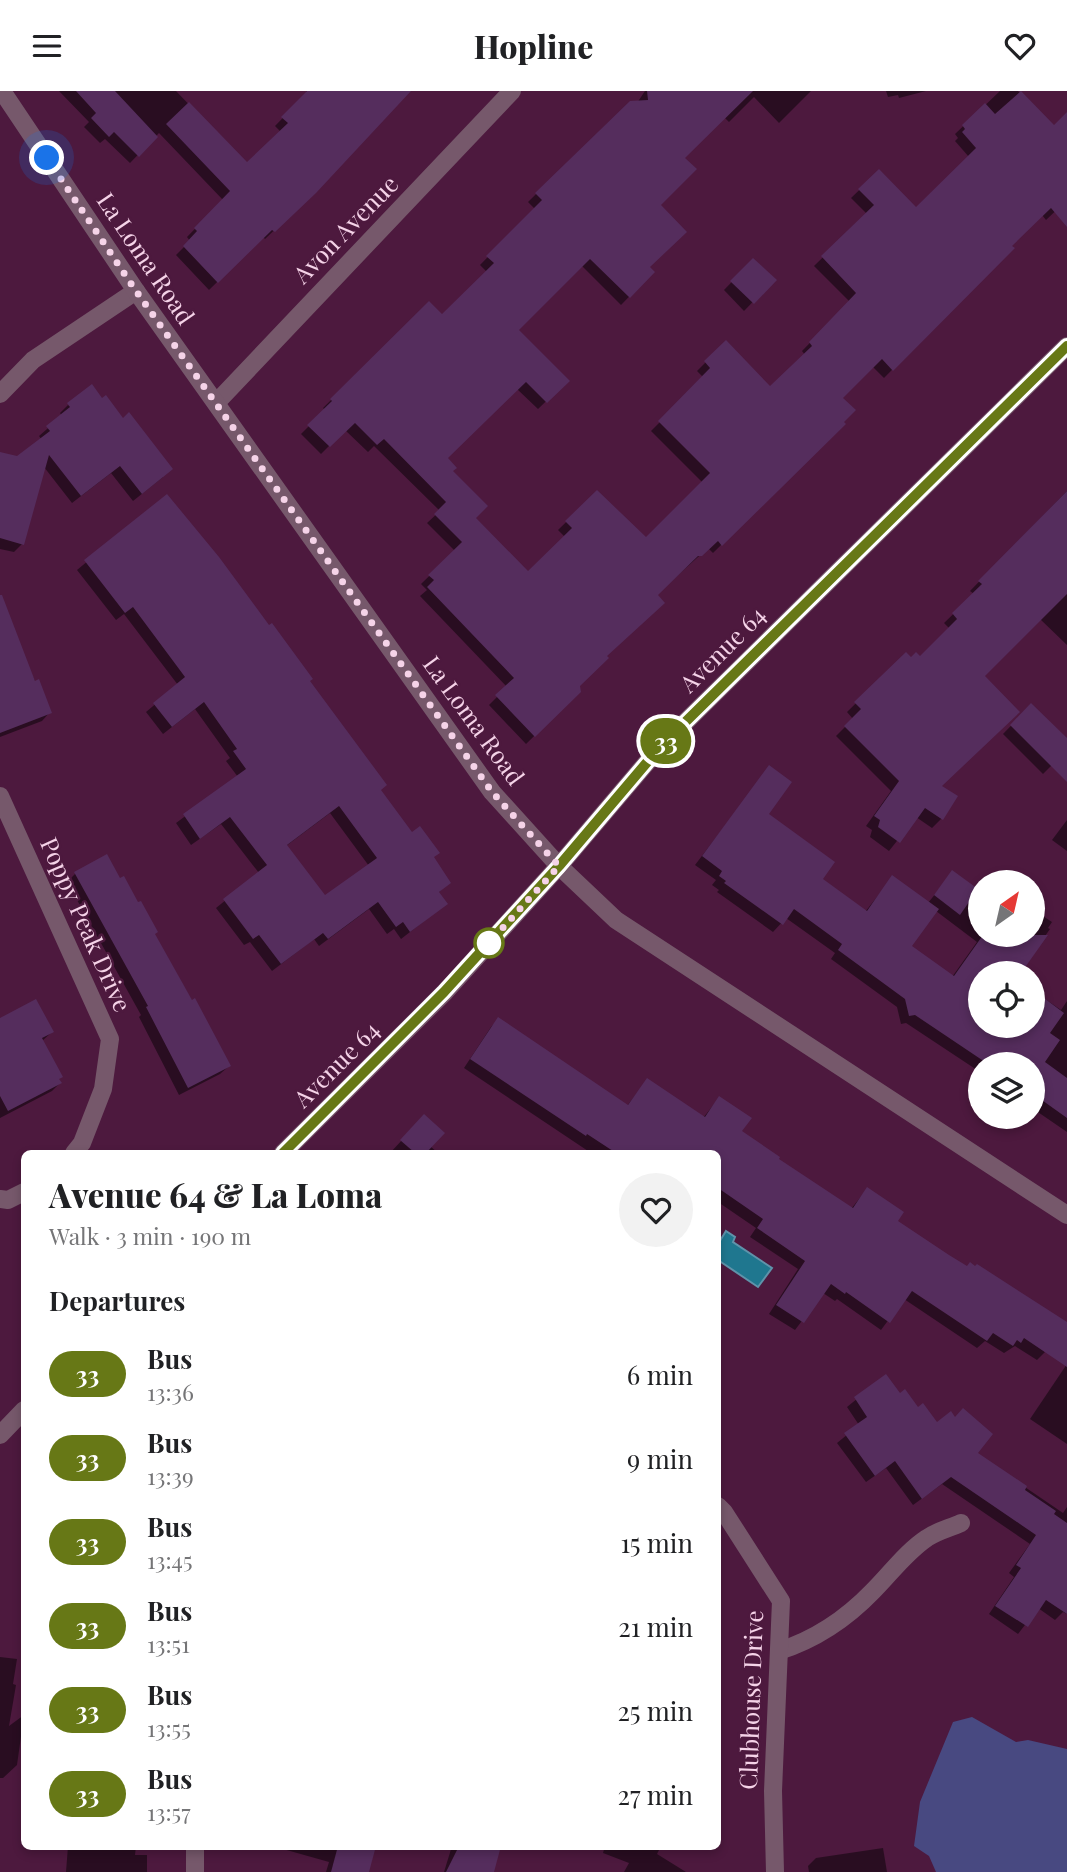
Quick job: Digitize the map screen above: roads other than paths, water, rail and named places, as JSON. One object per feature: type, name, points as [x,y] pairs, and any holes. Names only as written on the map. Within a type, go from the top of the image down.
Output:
[{"type":"street","name":"La Loma Road","points":[[2,91],[136,291],[492,792],[559,866],[617,920],[1067,1215]]},
{"type":"street","name":"Avon Avenue","points":[[216,403],[512,91]]},
{"type":"street","points":[[0,394],[33,360],[136,291]]},
{"type":"street","name":"Avenue 64","points":[[286,1150],[444,992],[559,866],[660,747],[1067,346]]},
{"type":"street","name":"Poppy Peak Drive","points":[[0,796],[110,1039],[103,1089],[82,1143],[76,1150]]},
{"type":"street","points":[[0,1199],[21,1193]]},
{"type":"street","points":[[0,1435],[21,1413]]},
{"type":"street","name":"Clubhouse Drive","points":[[721,1510],[781,1601],[773,1791],[775,1872]]},
{"type":"street","points":[[779,1651],[807,1642],[830,1628],[871,1593],[908,1553],[928,1537],[961,1523]]},
{"type":"street","points":[[195,1850],[195,1872]]},
{"type":"water","points":[[726,1231],[735,1237],[733,1242],[772,1268],[758,1287],[721,1262],[721,1239]]}]
